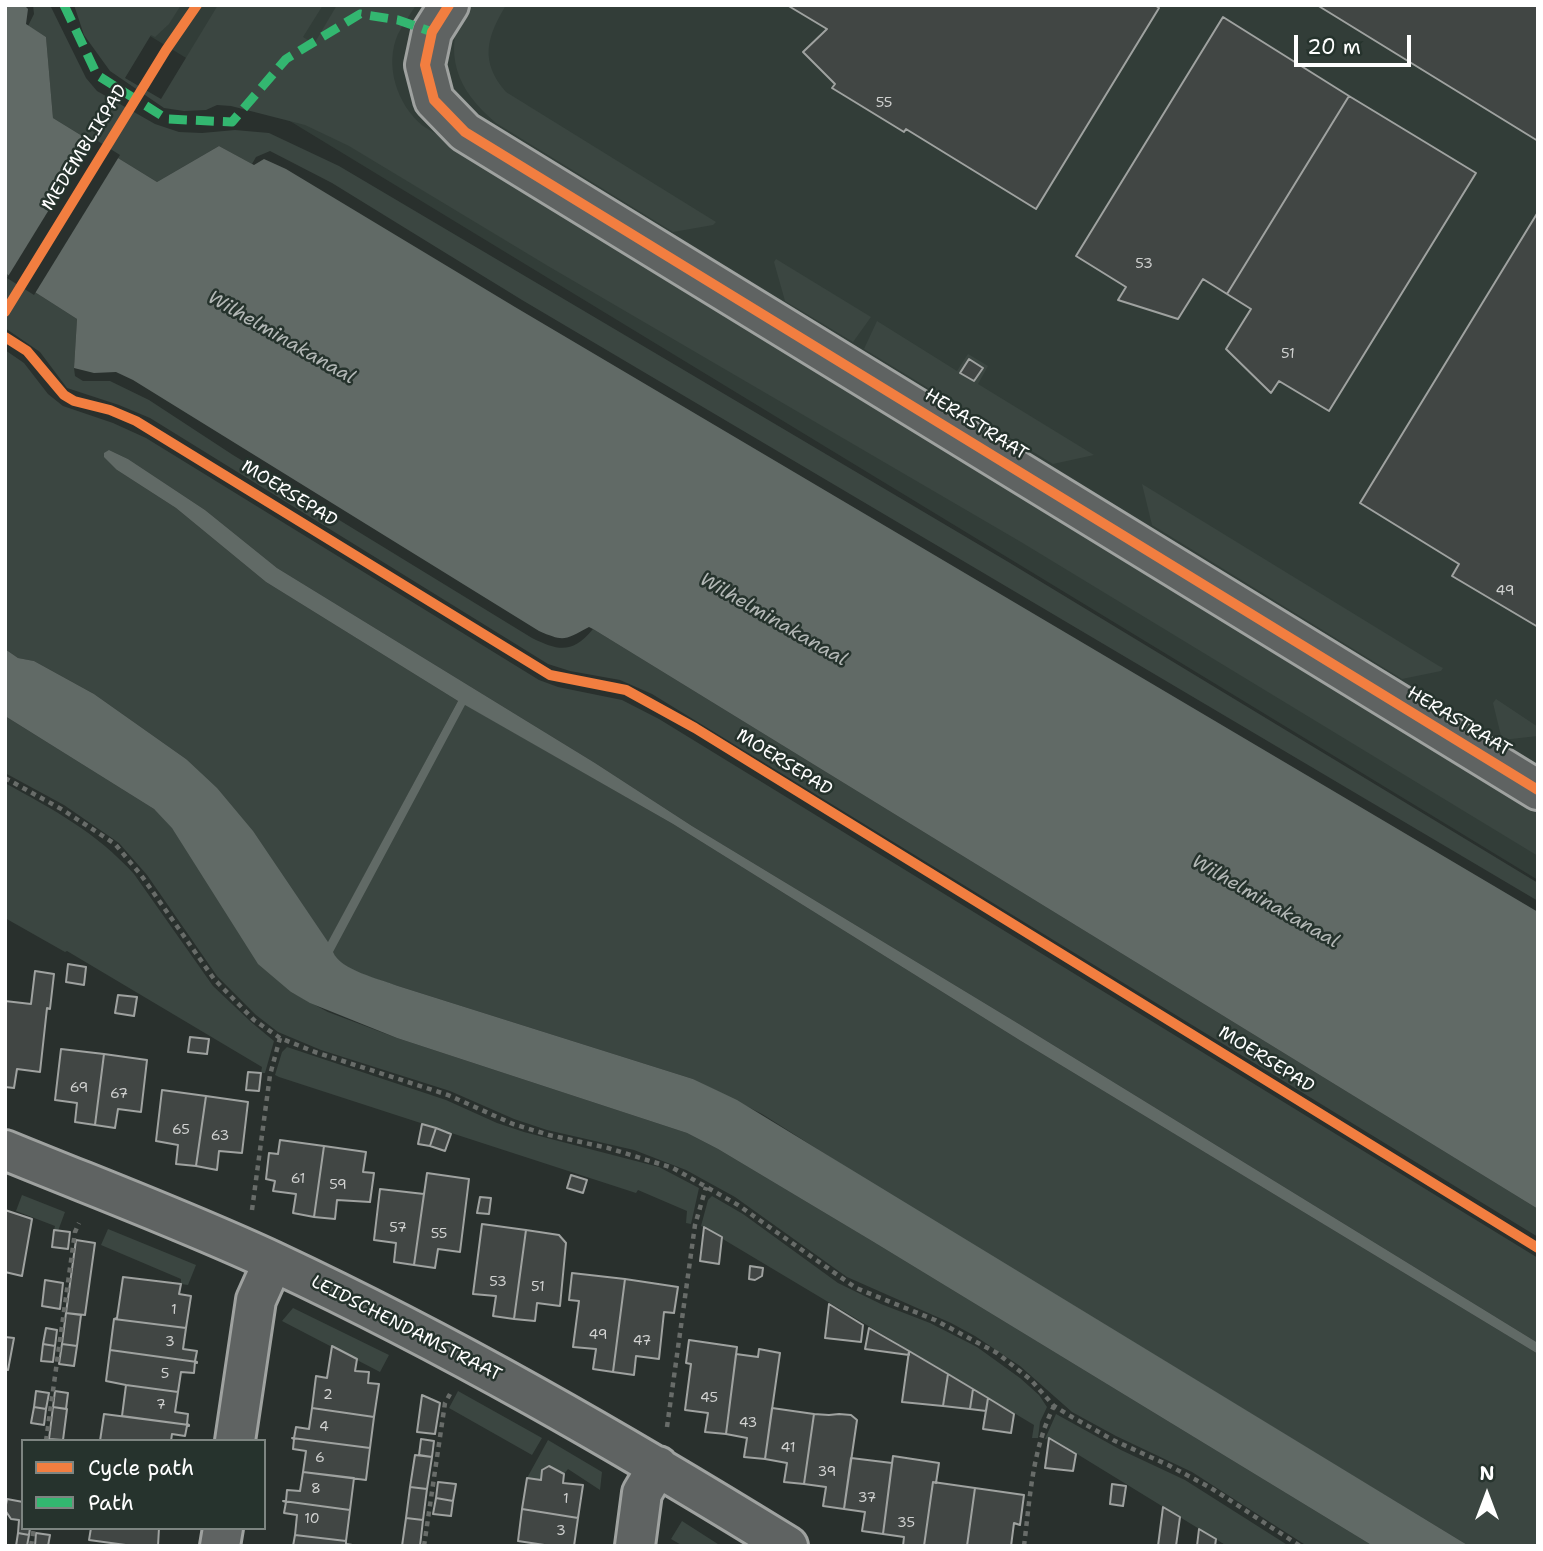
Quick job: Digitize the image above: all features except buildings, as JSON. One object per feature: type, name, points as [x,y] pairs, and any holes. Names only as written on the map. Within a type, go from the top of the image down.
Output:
[{"type":"street","name":"HERASTRAAT","points":[[449,5],[432,32],[425,65],[434,100],[465,132],[1538,790]]},
{"type":"street","name":"LEIDSCHENDAMSTRAAT","points":[[5,1150],[260,1256],[471,1360],[658,1466],[788,1546]]},
{"type":"street","points":[[235,1439],[260,1256]]},
{"type":"street","points":[[635,1546],[642,1493],[658,1466]]},
{"type":"path","points":[[5,778],[63,810],[115,845],[141,874],[214,979],[254,1020],[280,1038],[448,1095],[513,1124],[673,1168],[738,1205],[856,1288],[935,1320],[996,1353],[1031,1380],[1054,1406],[1113,1440],[1211,1488],[1300,1546]]},
{"type":"path","points":[[260,1256],[270,1075],[280,1038]]},
{"type":"path","points":[[46,1439],[75,1232],[94,1186]]},
{"type":"path","points":[[658,1466],[664,1445],[695,1225],[706,1186]]},
{"type":"path","points":[[424,1546],[445,1403],[471,1360]]},
{"type":"path","points":[[1024,1546],[1034,1463],[1045,1423],[1054,1406]]},
{"type":"shaded area","points":[[33,5],[50,5],[86,78],[97,91],[155,124],[179,132],[235,130],[269,133],[339,166],[1010,563],[1538,883],[1538,901],[522,300],[332,183],[270,151],[256,157],[252,164],[219,146],[157,182],[53,118],[46,37],[28,26],[34,14]]},
{"type":"shaded area","points":[[74,5],[181,5],[169,24],[155,37],[151,35],[125,78],[161,99],[218,5],[323,5],[303,37],[314,44],[337,5],[416,5],[398,34],[392,58],[400,96],[423,126],[1538,810],[1538,856],[1021,542],[548,266],[349,146],[305,125],[231,106],[217,105],[206,110],[184,111],[164,108],[110,71],[84,35]]},
{"type":"shaded area","points":[[99,5],[1538,5],[1538,880]]},
{"type":"shaded area","points":[[464,5],[506,5],[494,28],[489,59],[497,81],[506,92],[716,222],[713,225],[673,232],[496,123],[471,97],[457,70],[455,40]]},
{"type":"shaded area","points":[[776,259],[871,317],[853,342],[785,301],[774,262]]},
{"type":"shaded area","points":[[5,273],[77,319],[75,376],[83,381],[110,381],[149,400],[233,455],[532,638],[550,646],[565,648],[578,643],[593,629],[1538,1209],[1538,1237],[652,694],[620,680],[548,664],[150,418],[67,388],[40,352],[5,328]]},
{"type":"shaded area","points":[[877,321],[957,371],[968,354],[988,366],[978,384],[1094,455],[1053,464],[864,349]]},
{"type":"shaded area","points":[[5,350],[24,363],[48,394],[63,406],[113,423],[146,438],[539,680],[558,687],[622,700],[659,719],[1538,1258],[1538,1343],[692,826],[595,763],[277,568],[205,510],[128,459],[109,450],[117,470],[176,508],[266,582],[458,701],[328,943],[305,909],[186,759],[94,694],[34,661],[18,658],[5,649]]},
{"type":"shaded area","points":[[1142,484],[1443,668],[1441,671],[1402,679],[1152,525]]},
{"type":"shaded area","points":[[1496,699],[1538,727],[1538,736],[1502,740],[1493,703]]},
{"type":"shaded area","points":[[464,704],[673,824],[1021,1041],[1538,1354],[1538,1546],[1469,1546],[762,1114],[693,1079],[371,977],[344,965],[332,952]]},
{"type":"shaded area","points":[[5,716],[154,809],[172,827],[291,992],[328,1012],[397,1038],[687,1133],[872,1241],[1373,1546],[1307,1546],[1192,1472],[1072,1412],[1020,1366],[975,1336],[847,1277],[735,1197],[686,1170],[634,1150],[547,1130],[514,1119],[450,1091],[321,1050],[278,1032],[256,1015],[217,976],[147,875],[119,843],[64,805],[5,773]]},
{"type":"shaded area","points":[[5,783],[89,834],[134,874],[213,986],[274,1041],[265,1073],[261,1073],[262,1067],[67,951],[5,918]]},
{"type":"shaded area","points":[[287,1047],[446,1100],[524,1132],[659,1167],[699,1188],[691,1224],[686,1223],[687,1211],[638,1190],[636,1193],[279,1077],[275,1075],[282,1052]]},
{"type":"shaded area","points":[[22,1195],[65,1212],[58,1231],[54,1230],[55,1226],[16,1211]]},
{"type":"shaded area","points":[[712,1196],[743,1214],[838,1283],[881,1304],[930,1323],[977,1347],[1020,1378],[1039,1395],[1047,1407],[1040,1422],[1038,1438],[1032,1438],[1034,1425],[701,1226],[708,1200]]},
{"type":"shaded area","points":[[108,1229],[196,1265],[188,1285],[181,1284],[181,1279],[101,1245]]},
{"type":"shaded area","points":[[293,1308],[389,1355],[380,1372],[282,1321]]},
{"type":"shaded area","points":[[458,1391],[542,1438],[532,1455],[449,1408]]},
{"type":"shaded area","points":[[1056,1414],[1121,1450],[1185,1480],[1289,1546],[1227,1546],[1051,1438],[1045,1439]]},
{"type":"shaded area","points":[[548,1440],[602,1472],[600,1490],[568,1469],[564,1474],[550,1466],[543,1469],[541,1480],[527,1478]]},
{"type":"shaded area","points":[[682,1521],[721,1546],[683,1546],[671,1539]]},
{"type":"water","name":"Wilhelminakanaal","points":[[5,5],[24,5],[28,9],[26,24],[46,37],[53,118],[157,182],[219,146],[254,165],[264,159],[286,169],[1538,912],[1538,1209],[593,629],[589,627],[564,638],[539,631],[133,380],[116,372],[94,373],[74,368],[77,319],[5,273]]},
{"type":"water","points":[[109,450],[128,459],[205,510],[277,568],[595,763],[692,826],[1538,1343],[1538,1354],[1021,1041],[673,824],[465,705],[333,952],[344,964],[398,986],[693,1079],[737,1100],[1469,1546],[1373,1546],[872,1241],[687,1133],[397,1038],[310,1003],[291,992],[258,964],[172,828],[154,809],[5,716],[5,649],[18,658],[34,661],[94,694],[186,759],[217,788],[253,831],[328,942],[458,701],[266,582],[176,508],[117,470],[104,457],[104,453]]},
{"type":"pier","points":[[93,138],[120,155],[34,295],[7,278]]},
{"type":"marked path","points":[[64,5],[97,75],[167,119],[232,122],[286,59],[360,14],[398,20],[432,32]]},
{"type":"cycle path","name":"MEDEMBLIKPAD","points":[[5,312],[166,50],[197,5]]},
{"type":"cycle path","points":[[449,5],[432,32],[425,65],[434,100],[465,132],[1538,790]]},
{"type":"cycle path","name":"MOERSEPAD","points":[[5,337],[27,351],[64,395],[74,401],[110,410],[136,421],[550,675],[626,690],[695,728],[1538,1248]]}]
